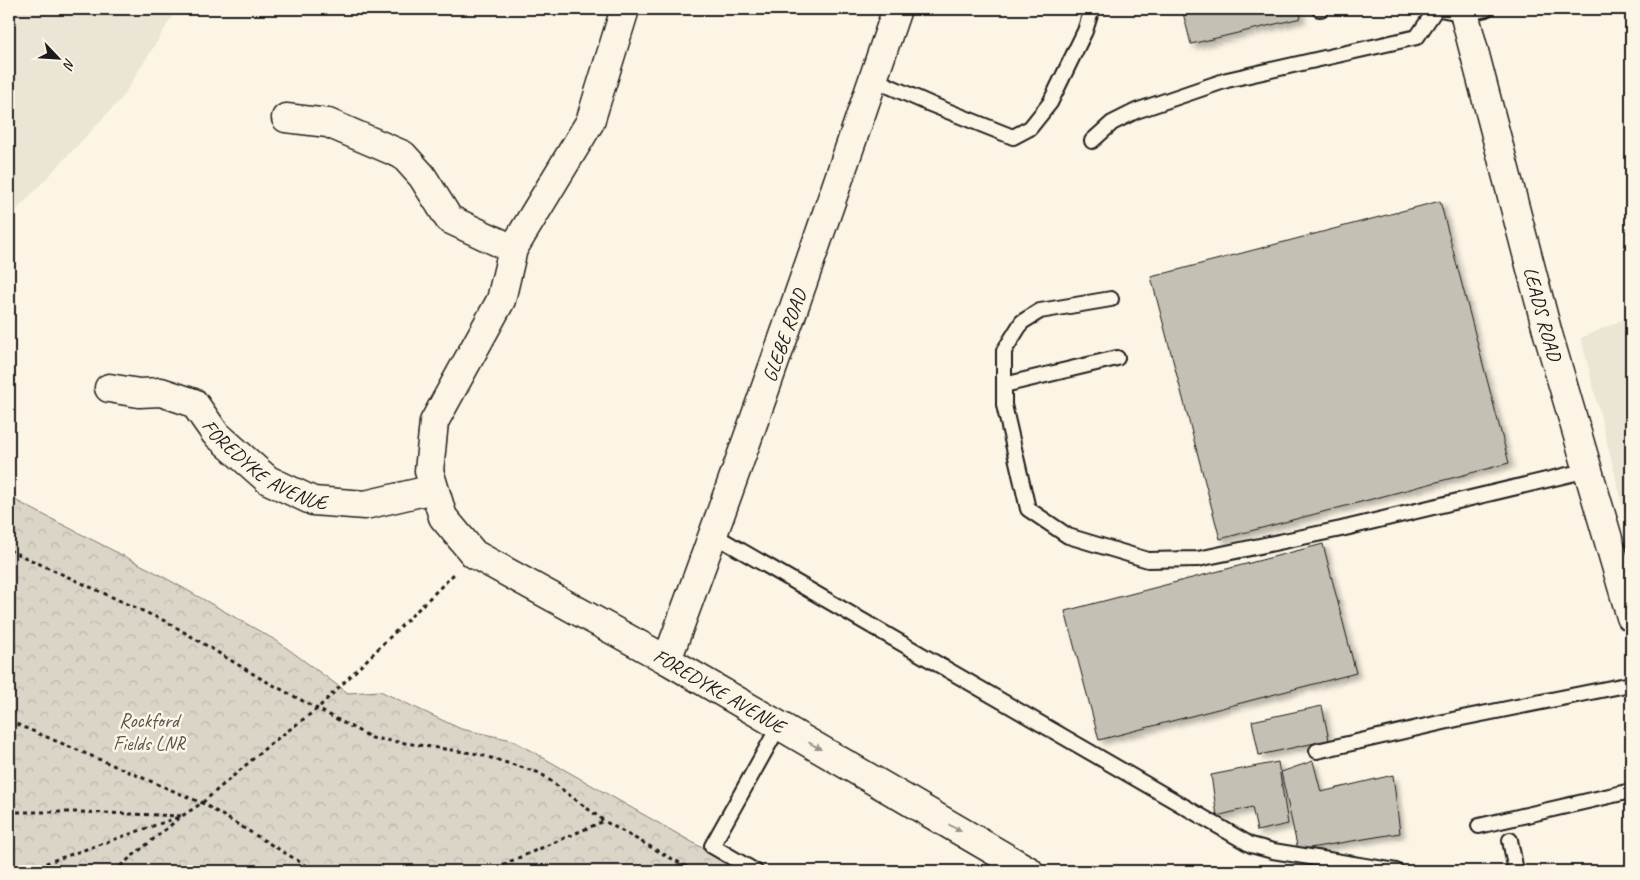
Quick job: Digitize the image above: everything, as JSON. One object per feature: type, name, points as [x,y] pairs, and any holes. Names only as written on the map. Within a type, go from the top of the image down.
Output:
[{"type":"street","name":"FOREDYKE AVENUE","points":[[625,9],[590,122],[513,249],[501,300],[434,422],[429,471],[443,518],[474,554],[667,660],[1029,871]]},
{"type":"street","name":"GLEBE ROAD","points":[[667,660],[714,535],[897,9]]},
{"type":"street","name":"LEADS ROAD","points":[[1458,10],[1548,334],[1631,617]]},
{"type":"street","points":[[286,118],[328,123],[403,155],[422,176],[449,219],[513,249]]},
{"type":"street","name":"FOREDYKE AVENUE","points":[[109,388],[138,393],[161,392],[194,403],[215,433],[268,480],[313,501],[365,505],[434,489]]},
{"type":"lane","points":[[873,80],[1013,138],[1030,128],[1050,103],[1085,31],[1092,9]]},
{"type":"lane","points":[[1092,141],[1112,123],[1136,111],[1227,80],[1417,36],[1458,10]]},
{"type":"lane","points":[[1111,299],[1040,311],[1022,322],[1004,351],[1004,405],[1028,509],[1068,536],[1148,560],[1198,558],[1341,529],[1588,470]]},
{"type":"lane","points":[[1004,385],[1117,358]]},
{"type":"lane","points":[[714,535],[1251,845],[1273,851],[1396,871]]},
{"type":"lane","points":[[1317,751],[1457,719],[1631,684]]},
{"type":"lane","points":[[755,871],[712,846],[779,726]]},
{"type":"lane","points":[[1479,826],[1631,792]]},
{"type":"lane","points":[[1510,840],[1516,871]]},
{"type":"path","points":[[9,550],[169,623],[317,710],[372,738],[478,754],[540,773],[604,821],[694,871]]},
{"type":"path","points":[[114,871],[182,816],[202,803],[269,745],[317,710],[474,554]]},
{"type":"path","points":[[9,721],[202,803],[314,871]]},
{"type":"path","points":[[9,812],[80,812],[182,816]]},
{"type":"path","points":[[23,871],[182,816]]},
{"type":"path","points":[[488,871],[604,821]]},
{"type":"shaded area","points":[[9,9],[177,9],[122,98],[9,218]]},
{"type":"shaded area","points":[[1631,316],[1631,539],[1581,338]]},
{"type":"green space","name":"Rockford Fields LNR","points":[[9,497],[153,571],[277,641],[348,693],[380,691],[461,729],[512,740],[743,871],[9,871]]},
{"type":"building","points":[[1182,9],[1299,9],[1301,18],[1191,44]]},
{"type":"building","points":[[1440,201],[1509,463],[1220,539],[1151,277]]},
{"type":"building","points":[[1323,544],[1356,673],[1099,740],[1065,611]]},
{"type":"building","points":[[1322,706],[1329,740],[1259,755],[1252,721]]},
{"type":"building","points":[[1313,761],[1321,792],[1393,775],[1400,833],[1298,850],[1281,772]]},
{"type":"building","points":[[1278,762],[1288,824],[1257,831],[1252,807],[1217,816],[1211,775]]}]
